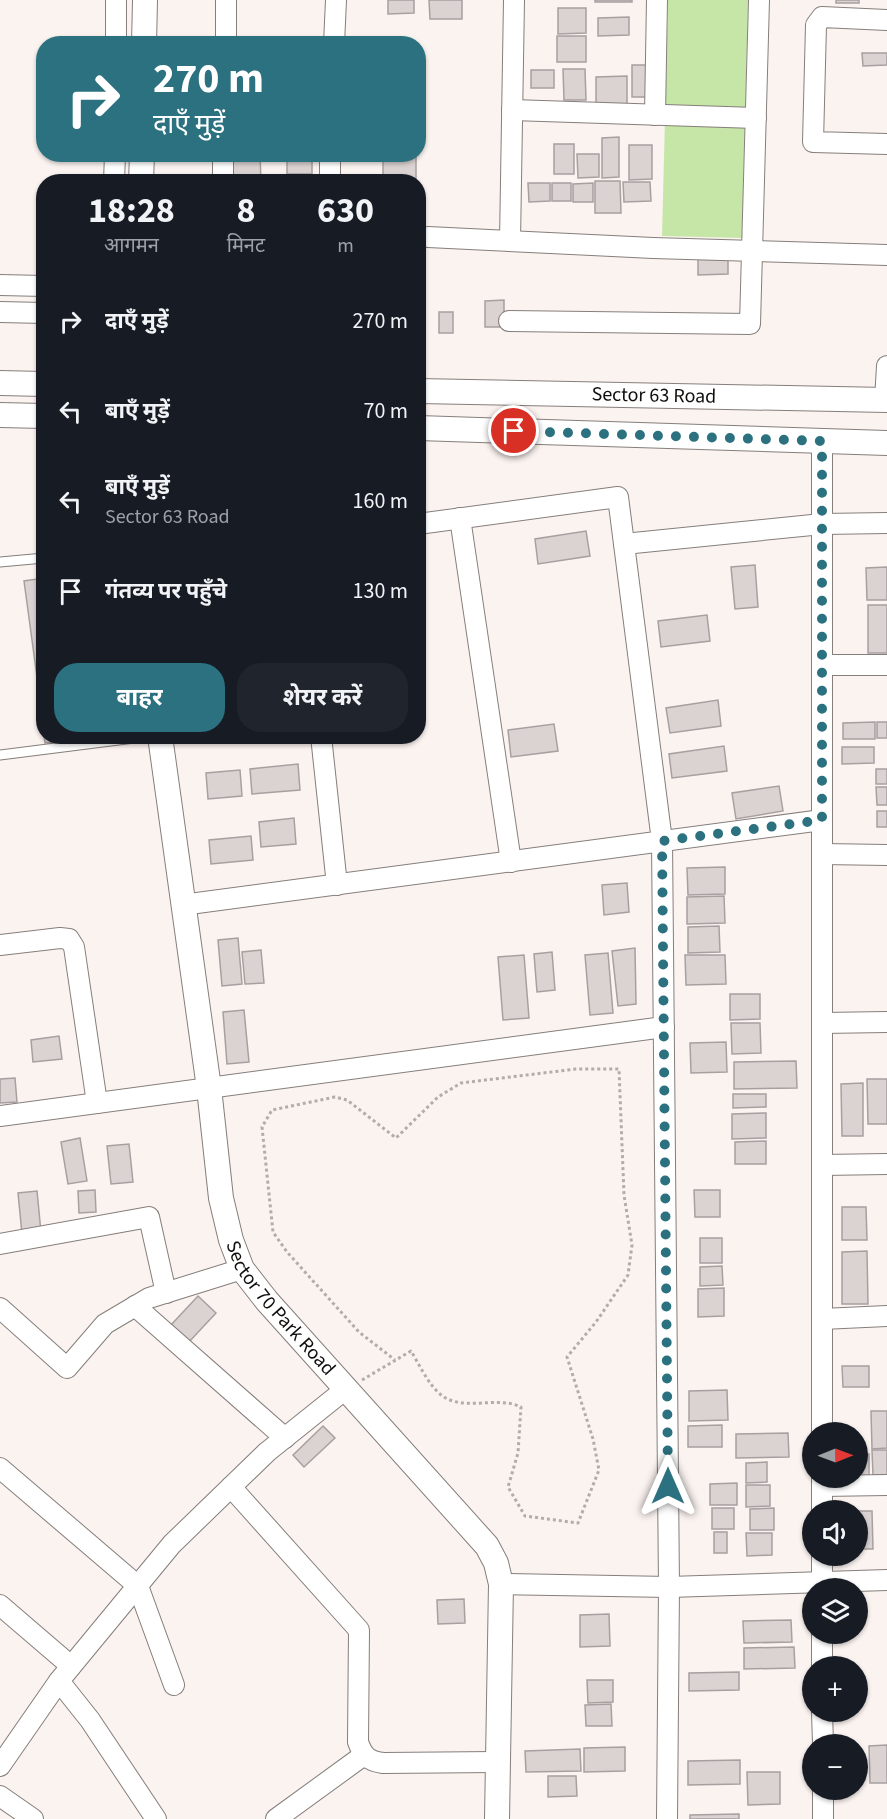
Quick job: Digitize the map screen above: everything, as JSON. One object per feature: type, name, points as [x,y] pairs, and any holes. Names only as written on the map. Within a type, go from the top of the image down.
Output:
[{"type":"street","points":[[116,36],[117,0]]},
{"type":"street","points":[[144,36],[145,0]]},
{"type":"street","points":[[226,0],[226,36]]},
{"type":"street","points":[[334,36],[336,0]]},
{"type":"street","points":[[510,241],[514,0]]},
{"type":"street","points":[[655,115],[657,0]]},
{"type":"street","points":[[508,321],[750,324],[759,0]]},
{"type":"street","points":[[887,20],[822,17],[816,25],[813,142],[887,144]]},
{"type":"street","points":[[512,111],[756,118]]},
{"type":"street","points":[[428,237],[887,255]]},
{"type":"street","points":[[0,285],[36,286]]},
{"type":"street","points":[[0,312],[36,313]]},
{"type":"street","points":[[886,400],[887,366]]},
{"type":"street","points":[[0,383],[36,384]]},
{"type":"street","name":"Sector 63 Road","points":[[426,391],[886,400]]},
{"type":"street","points":[[0,415],[36,416]]},
{"type":"street","name":"Sector 63 Road","points":[[426,428],[887,443]]},
{"type":"street","points":[[822,441],[822,1422]]},
{"type":"street","points":[[426,523],[618,498],[662,841],[669,1587],[667,1819]]},
{"type":"street","points":[[460,518],[511,862]]},
{"type":"street","points":[[624,544],[822,524],[887,523]]},
{"type":"street","points":[[822,665],[887,665]]},
{"type":"street","name":"Sector 70 Park Road","points":[[161,744],[209,1088],[221,1198],[231,1240],[242,1269],[267,1301],[487,1546],[496,1563],[501,1584],[496,1762],[497,1819]]},
{"type":"street","points":[[322,744],[337,885]]},
{"type":"street","points":[[182,905],[822,820]]},
{"type":"street","points":[[822,854],[887,855]]},
{"type":"street","points":[[0,945],[60,938],[69,939],[74,947],[97,1102]]},
{"type":"street","points":[[822,1023],[887,1022]]},
{"type":"street","points":[[0,1116],[664,1027]]},
{"type":"street","points":[[822,1165],[887,1164]]},
{"type":"street","points":[[0,1244],[149,1217],[166,1293]]},
{"type":"street","points":[[0,1308],[67,1368],[105,1324],[135,1306],[166,1293],[242,1269]]},
{"type":"street","points":[[135,1306],[285,1438]]},
{"type":"street","points":[[822,1319],[887,1316]]},
{"type":"street","points":[[0,1766],[65,1673],[172,1544],[285,1438],[347,1388]]},
{"type":"street","points":[[0,1468],[138,1586],[174,1685]]},
{"type":"street","points":[[868,1484],[887,1485]]},
{"type":"street","points":[[231,1487],[358,1630],[358,1742],[364,1755],[370,1761],[382,1763],[496,1762]]},
{"type":"street","points":[[868,1581],[887,1580]]},
{"type":"street","points":[[501,1584],[669,1587],[802,1585]]},
{"type":"street","points":[[0,1605],[65,1673],[90,1720],[156,1819]]},
{"type":"street","points":[[276,1819],[364,1755]]},
{"type":"street","points":[[0,1796],[33,1819]]},
{"type":"street","points":[[823,1800],[823,1819]]},
{"type":"lane","points":[[0,562],[36,559]]},
{"type":"lane","points":[[0,755],[77,744]]},
{"type":"path","points":[[347,1388],[411,1351],[440,1394],[459,1403],[510,1402],[521,1407],[518,1453],[508,1487],[525,1516],[578,1523],[599,1470],[593,1439],[567,1357],[618,1293],[628,1275],[631,1255],[624,1195],[619,1069],[576,1069],[461,1083],[438,1098],[396,1138],[347,1100],[335,1097],[272,1110],[262,1127],[273,1232],[294,1260],[359,1332],[395,1360]]},
{"type":"green space","points":[[668,0],[748,0],[742,238],[662,236]]},
{"type":"building","points":[[388,0],[414,0],[414,13],[388,14]]},
{"type":"building","points":[[429,0],[462,0],[462,19],[430,19]]},
{"type":"building","points":[[595,0],[632,0],[632,2],[595,2]]},
{"type":"building","points":[[836,0],[859,0],[859,3],[836,3]]},
{"type":"building","points":[[558,8],[586,8],[586,33],[558,34]]},
{"type":"building","points":[[629,17],[629,35],[598,36],[598,18]]},
{"type":"building","points":[[557,36],[586,36],[586,62],[557,62]]},
{"type":"building","points":[[862,53],[887,53],[887,65],[863,66]]},
{"type":"building","points":[[632,65],[651,65],[652,97],[632,97]]},
{"type":"building","points":[[563,69],[585,69],[586,100],[564,100]]},
{"type":"building","points":[[531,70],[554,70],[554,88],[531,88]]},
{"type":"building","points":[[627,76],[627,107],[596,107],[596,77]]},
{"type":"building","points":[[619,137],[619,177],[602,178],[602,138]]},
{"type":"building","points":[[554,144],[574,144],[574,174],[554,174]]},
{"type":"building","points":[[629,145],[652,145],[652,179],[629,180]]},
{"type":"building","points":[[577,154],[599,154],[599,177],[578,178]]},
{"type":"building","points":[[228,162],[260,162],[261,174],[228,174]]},
{"type":"building","points":[[287,162],[312,162],[312,174],[287,174]]},
{"type":"building","points":[[383,162],[416,162],[416,174],[383,174]]},
{"type":"building","points":[[595,181],[620,181],[621,213],[595,213]]},
{"type":"building","points":[[623,182],[650,182],[651,201],[624,202]]},
{"type":"building","points":[[528,183],[550,183],[550,201],[529,202]]},
{"type":"building","points":[[552,183],[571,183],[571,201],[552,201]]},
{"type":"building","points":[[593,183],[593,202],[573,202],[573,184]]},
{"type":"building","points":[[698,256],[728,256],[728,274],[698,275]]},
{"type":"building","points":[[504,300],[504,327],[485,327],[485,301]]},
{"type":"building","points":[[439,312],[453,312],[453,333],[439,333]]},
{"type":"building","points":[[586,531],[590,556],[538,564],[535,539]]},
{"type":"building","points":[[755,565],[758,607],[735,609],[731,567]]},
{"type":"building","points":[[887,567],[887,600],[867,600],[866,568]]},
{"type":"building","points":[[36,579],[36,670],[24,581]]},
{"type":"building","points":[[868,605],[887,605],[887,653],[868,653]]},
{"type":"building","points":[[707,615],[710,641],[661,647],[658,621]]},
{"type":"building","points":[[718,700],[721,726],[670,733],[666,708]]},
{"type":"building","points":[[875,722],[875,739],[843,739],[843,723]]},
{"type":"building","points":[[877,722],[887,722],[887,738],[877,738]]},
{"type":"building","points":[[554,724],[558,751],[511,757],[508,730]]},
{"type":"building","points":[[724,746],[727,771],[672,778],[669,754]]},
{"type":"building","points":[[842,747],[874,747],[874,763],[842,764]]},
{"type":"building","points":[[298,764],[300,790],[252,794],[250,769]]},
{"type":"building","points":[[876,769],[887,769],[887,784],[876,784]]},
{"type":"building","points":[[240,770],[242,796],[208,799],[206,773]]},
{"type":"building","points":[[779,786],[783,811],[736,819],[732,793]]},
{"type":"building","points":[[876,787],[887,787],[887,805],[877,805]]},
{"type":"building","points":[[877,811],[887,811],[887,827],[877,827]]},
{"type":"building","points":[[294,818],[296,844],[261,847],[259,822]]},
{"type":"building","points":[[251,836],[253,860],[211,864],[209,840]]},
{"type":"building","points":[[725,867],[725,894],[688,895],[687,868]]},
{"type":"building","points":[[627,883],[629,912],[604,915],[602,885]]},
{"type":"building","points":[[724,896],[725,923],[687,924],[687,897]]},
{"type":"building","points":[[719,926],[720,952],[688,953],[688,927]]},
{"type":"building","points":[[238,938],[242,984],[222,986],[218,940]]},
{"type":"building","points":[[635,948],[636,1004],[618,1006],[612,951]]},
{"type":"building","points":[[261,950],[264,983],[245,984],[242,952]]},
{"type":"building","points":[[552,952],[555,990],[537,992],[534,954]]},
{"type":"building","points":[[608,953],[613,1013],[590,1015],[585,955]]},
{"type":"building","points":[[524,955],[529,1018],[503,1020],[498,957]]},
{"type":"building","points":[[685,955],[725,955],[726,984],[686,985]]},
{"type":"building","points":[[730,994],[760,994],[760,1019],[730,1020]]},
{"type":"building","points":[[244,1010],[249,1062],[227,1064],[223,1012]]},
{"type":"building","points":[[731,1023],[760,1023],[761,1053],[732,1054]]},
{"type":"building","points":[[59,1036],[62,1059],[33,1062],[31,1040]]},
{"type":"building","points":[[726,1042],[727,1072],[691,1073],[690,1043]]},
{"type":"building","points":[[796,1061],[797,1088],[734,1089],[734,1062]]},
{"type":"building","points":[[15,1078],[17,1102],[0,1103],[0,1079]]},
{"type":"building","points":[[867,1079],[887,1079],[887,1124],[868,1124]]},
{"type":"building","points":[[863,1083],[863,1136],[842,1136],[841,1084]]},
{"type":"building","points":[[733,1094],[766,1094],[766,1107],[733,1108]]},
{"type":"building","points":[[766,1113],[766,1138],[732,1139],[732,1114]]},
{"type":"building","points":[[80,1138],[87,1181],[68,1184],[61,1142]]},
{"type":"building","points":[[766,1141],[766,1164],[735,1164],[735,1142]]},
{"type":"building","points":[[129,1144],[133,1182],[111,1184],[107,1146]]},
{"type":"building","points":[[95,1190],[96,1212],[79,1213],[78,1191]]},
{"type":"building","points":[[694,1190],[720,1190],[720,1217],[695,1217]]},
{"type":"building","points":[[37,1191],[41,1232],[22,1234],[18,1193]]},
{"type":"building","points":[[842,1207],[866,1207],[867,1240],[842,1240]]},
{"type":"building","points":[[700,1238],[722,1238],[722,1263],[700,1263]]},
{"type":"building","points":[[867,1251],[868,1304],[842,1304],[842,1252]]},
{"type":"building","points":[[722,1266],[723,1285],[700,1286],[700,1267]]},
{"type":"building","points":[[724,1288],[724,1316],[698,1317],[698,1289]]},
{"type":"building","points":[[198,1296],[216,1313],[188,1343],[170,1326]]},
{"type":"building","points":[[842,1366],[869,1366],[869,1387],[843,1387]]},
{"type":"building","points":[[727,1390],[728,1420],[689,1421],[689,1391]]},
{"type":"building","points":[[871,1411],[887,1411],[887,1448],[872,1449]]},
{"type":"building","points":[[722,1425],[722,1447],[688,1447],[688,1426]]},
{"type":"building","points":[[323,1426],[335,1438],[304,1467],[293,1455]]},
{"type":"building","points":[[788,1433],[789,1457],[736,1458],[736,1434]]},
{"type":"building","points":[[872,1450],[887,1450],[887,1475],[873,1475]]},
{"type":"building","points":[[868,1454],[869,1454],[868,1477]]},
{"type":"building","points":[[767,1462],[767,1482],[746,1483],[746,1463]]},
{"type":"building","points":[[737,1483],[737,1505],[710,1505],[710,1484]]},
{"type":"building","points":[[746,1485],[770,1485],[770,1506],[746,1507]]},
{"type":"building","points":[[712,1508],[734,1508],[734,1529],[712,1529]]},
{"type":"building","points":[[774,1508],[774,1530],[750,1530],[750,1509]]},
{"type":"building","points":[[868,1511],[872,1511],[873,1549],[868,1549]]},
{"type":"building","points":[[714,1532],[727,1532],[727,1553],[714,1553]]},
{"type":"building","points":[[746,1533],[772,1533],[772,1555],[747,1556]]},
{"type":"building","points":[[464,1599],[465,1623],[438,1624],[437,1600]]},
{"type":"building","points":[[609,1614],[610,1646],[580,1647],[580,1615]]},
{"type":"building","points":[[791,1620],[792,1642],[744,1643],[743,1621]]},
{"type":"building","points":[[794,1647],[795,1668],[744,1669],[744,1648]]},
{"type":"building","points":[[739,1672],[739,1690],[689,1691],[689,1673]]},
{"type":"building","points":[[587,1680],[613,1680],[613,1702],[588,1703]]},
{"type":"building","points":[[611,1704],[612,1726],[586,1726],[585,1705]]},
{"type":"building","points":[[887,1745],[887,1783],[870,1783],[869,1746]]},
{"type":"building","points":[[625,1747],[625,1771],[584,1772],[584,1748]]},
{"type":"building","points":[[580,1749],[581,1771],[526,1772],[525,1751]]},
{"type":"building","points":[[740,1760],[740,1784],[688,1785],[688,1761]]},
{"type":"building","points":[[747,1772],[780,1772],[780,1804],[748,1805]]},
{"type":"building","points":[[548,1776],[576,1776],[577,1796],[548,1797]]},
{"type":"building","points":[[739,1814],[739,1819],[690,1819],[690,1815]]},
{"type":"route","points":[[514,431],[822,441],[822,820],[662,841],[668,1486]]}]
